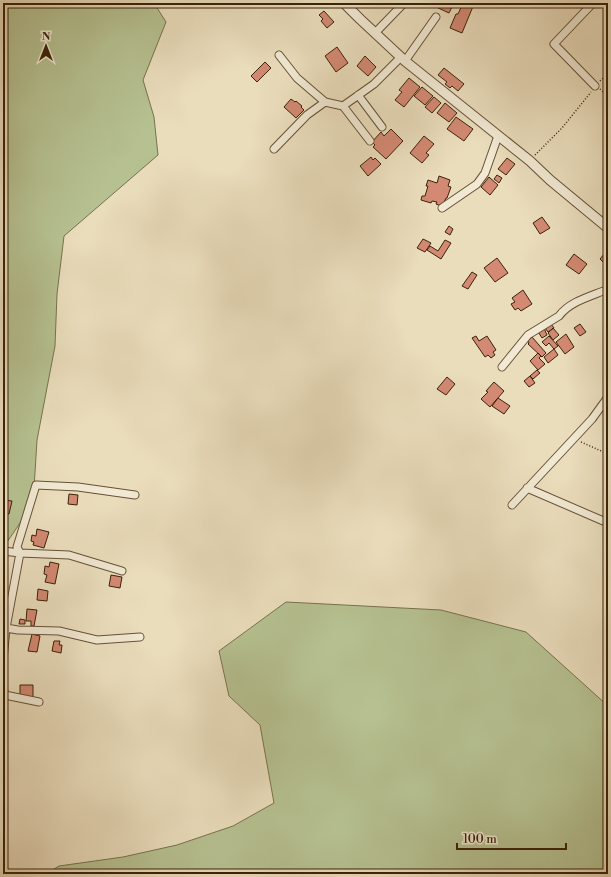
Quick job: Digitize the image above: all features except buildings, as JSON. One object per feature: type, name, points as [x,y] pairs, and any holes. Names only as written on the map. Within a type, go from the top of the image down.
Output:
[{"type":"street","points":[[344,3],[403,59],[530,160],[550,180],[608,228]]},
{"type":"street","points":[[375,33],[404,3]]},
{"type":"street","points":[[593,3],[554,44],[595,86]]},
{"type":"street","points":[[343,106],[374,84],[403,59],[436,17]]},
{"type":"street","points":[[279,56],[297,78],[325,102],[343,106],[370,140]]},
{"type":"street","points":[[358,95],[382,127]]},
{"type":"street","points":[[274,149],[307,115],[325,102]]},
{"type":"street","points":[[442,208],[477,184],[485,173],[498,136]]},
{"type":"street","points":[[502,367],[528,335],[559,316],[573,304],[608,289]]},
{"type":"street","points":[[512,505],[592,419],[608,397]]},
{"type":"street","points":[[3,660],[6,628],[20,553],[17,547],[36,485],[78,487],[135,495]]},
{"type":"street","points":[[527,488],[608,522]]},
{"type":"street","points":[[3,551],[69,555],[122,571]]},
{"type":"street","points":[[6,628],[59,632],[97,640],[140,637]]},
{"type":"street","points":[[3,689],[5,695],[38,702]]},
{"type":"path","points":[[530,160],[562,128],[595,86],[608,73]]},
{"type":"path","points":[[595,86],[608,96]]},
{"type":"path","points":[[574,438],[608,454]]},
{"type":"green space","points":[[3,3],[154,3],[166,22],[143,80],[154,117],[158,155],[64,236],[57,294],[55,346],[37,440],[33,504],[3,548]]},
{"type":"green space","points":[[286,602],[441,610],[526,632],[608,706],[608,874],[46,874],[59,866],[123,857],[177,845],[233,826],[274,803],[260,725],[229,696],[219,651]]}]
